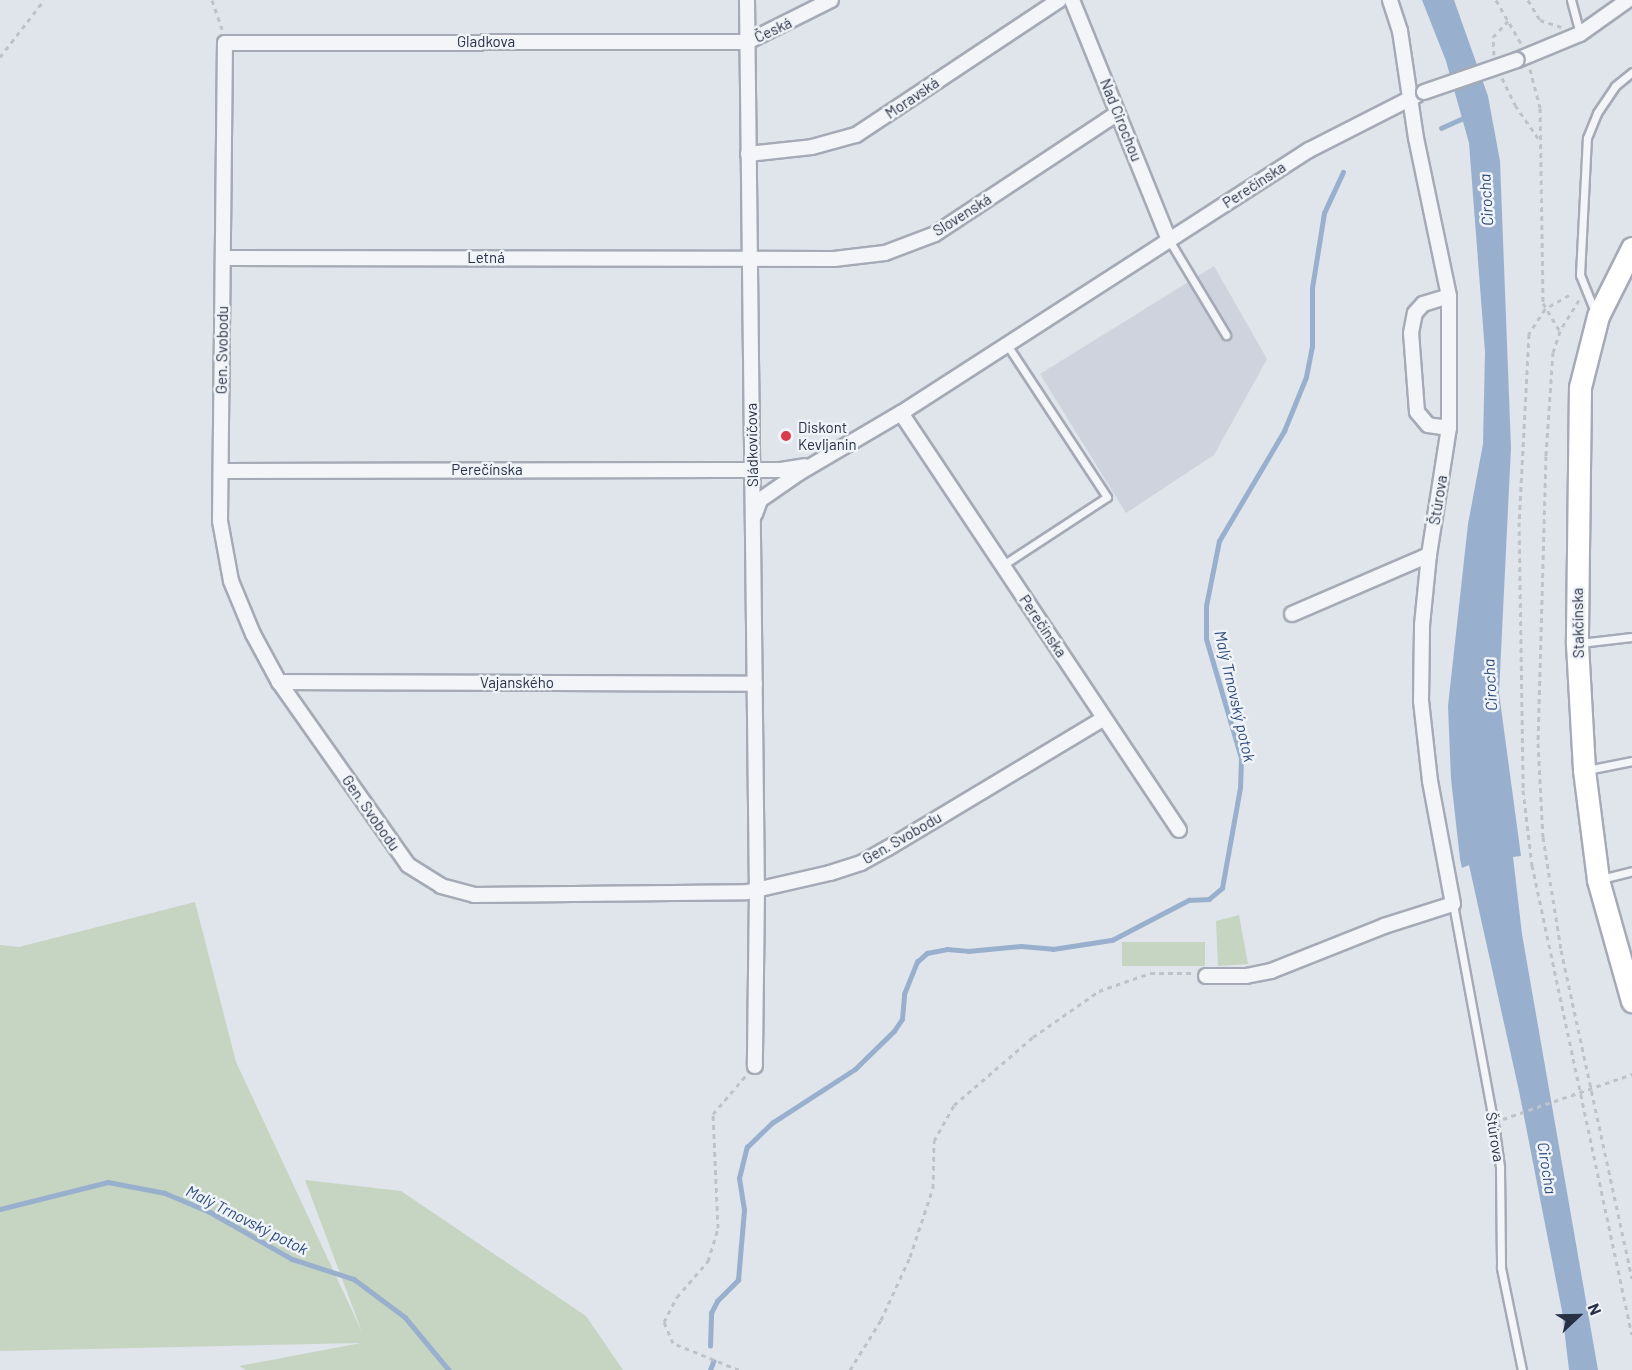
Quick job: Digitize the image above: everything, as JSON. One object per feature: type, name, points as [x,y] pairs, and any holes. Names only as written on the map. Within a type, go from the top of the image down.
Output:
[{"type":"main road","name":"Stakčínska","points":[[1632,248],[1598,316],[1580,387],[1578,643],[1584,770],[1598,880],[1632,1001]]},
{"type":"street","name":"Sládkovičova","points":[[747,0],[757,890],[755,1066]]},
{"type":"street","name":"Česká","points":[[747,42],[831,0]]},
{"type":"street","name":"Moravská","points":[[748,154],[813,147],[856,135],[1059,0]]},
{"type":"street","name":"Nad Cirochou","points":[[1072,0],[1169,240]]},
{"type":"street","name":"Štúrova","points":[[1390,0],[1400,31],[1410,98],[1449,296],[1449,428],[1429,555],[1422,625],[1421,701],[1430,780],[1453,904]]},
{"type":"street","name":"Perečínska","points":[[753,519],[760,500],[777,488],[901,413],[1309,150],[1424,92],[1517,60],[1580,34],[1628,0]]},
{"type":"street","name":"Gladkova","points":[[225,43],[747,42]]},
{"type":"street","name":"Gen. Svobodu","points":[[225,43],[220,521],[231,581],[253,634],[279,682],[408,865],[441,886],[474,895],[520,896],[757,890],[861,863],[1104,718]]},
{"type":"street","name":"Slovenská","points":[[750,258],[834,259],[885,253],[935,234],[1118,113]]},
{"type":"street","name":"Letná","points":[[223,258],[750,258]]},
{"type":"street","points":[[1449,296],[1423,304],[1415,313],[1411,333],[1417,412],[1428,425],[1449,428]]},
{"type":"street","name":"Perečínska","points":[[901,413],[1179,830]]},
{"type":"street","points":[[752,450],[759,465],[768,469]]},
{"type":"street","name":"Perečínska","points":[[221,471],[795,469],[825,461]]},
{"type":"street","name":"Perečínska","points":[[753,519],[771,499],[825,461]]},
{"type":"street","points":[[752,468],[758,481],[777,488]]},
{"type":"street","name":"Perečínska","points":[[777,488],[798,482]]},
{"type":"street","points":[[1292,614],[1429,555]]},
{"type":"street","name":"Vajanského","points":[[279,682],[755,684]]},
{"type":"street","points":[[1206,976],[1246,976],[1271,971],[1384,926],[1453,904]]},
{"type":"lane","points":[[1570,0],[1580,34]]},
{"type":"lane","points":[[1598,316],[1585,292],[1580,275],[1587,138],[1597,113],[1615,86],[1632,72]]},
{"type":"lane","points":[[1169,240],[1226,335]]},
{"type":"lane","points":[[1003,566],[1107,497],[1007,345]]},
{"type":"lane","points":[[1578,643],[1632,637]]},
{"type":"lane","points":[[1584,770],[1632,761]]},
{"type":"lane","points":[[1598,880],[1632,871]]},
{"type":"lane","name":"Štúrova","points":[[1453,904],[1500,1168],[1501,1268],[1522,1370]]},
{"type":"path","points":[[0,57],[44,0]]},
{"type":"path","points":[[212,0],[225,43]]},
{"type":"path","points":[[1496,0],[1522,46]]},
{"type":"path","points":[[1528,0],[1540,20],[1580,34]]},
{"type":"path","points":[[1496,61],[1493,37],[1508,21]]},
{"type":"path","points":[[1530,68],[1540,108],[1545,309],[1560,331]]},
{"type":"path","points":[[1500,72],[1515,105],[1541,142]]},
{"type":"path","points":[[1585,292],[1560,331],[1553,352],[1546,456],[1538,743],[1543,837],[1561,950],[1632,1278]]},
{"type":"path","points":[[1569,295],[1545,309],[1529,334],[1519,522],[1523,790],[1532,864],[1632,1334]]},
{"type":"path","points":[[850,1370],[881,1320],[910,1257],[933,1188],[934,1141],[954,1105],[1033,1037],[1099,991],[1150,973],[1206,976]]},
{"type":"path","points":[[740,1370],[673,1343],[664,1322],[677,1297],[708,1260],[718,1228],[713,1114],[755,1066]]},
{"type":"path","points":[[1493,1122],[1632,1074]]},
{"type":"shaded area","points":[[1214,266],[1267,359],[1214,455],[1126,513],[1040,374]]},
{"type":"green space","points":[[195,902],[236,1062],[362,1332],[305,1180],[401,1191],[586,1316],[623,1370],[246,1370],[239,1366],[361,1343],[0,1351],[0,945],[19,947]]},
{"type":"green space","points":[[1239,915],[1248,964],[1218,966],[1216,921]]},
{"type":"green space","points":[[1122,942],[1205,942],[1205,966],[1122,966]]},
{"type":"water","name":"Cirocha","points":[[1422,0],[1454,0],[1488,96],[1500,161],[1511,448],[1499,693],[1521,856],[1513,857],[1522,934],[1598,1370],[1569,1370],[1562,1311],[1519,1091],[1469,865],[1462,868],[1460,859],[1451,779],[1448,706],[1468,524],[1483,444],[1485,352],[1469,143],[1446,61]]},
{"type":"waterway","name":"Malý Trnovský potok","points":[[1441,128],[1466,117]]},
{"type":"waterway","name":"Malý Trnovský potok","points":[[710,1346],[711,1313],[717,1301],[738,1280],[744,1210],[739,1178],[747,1147],[772,1123],[855,1069],[894,1031],[902,1019],[904,994],[917,962],[927,953],[947,949],[968,951],[1021,946],[1053,949],[1112,940],[1189,900],[1209,899],[1222,888],[1240,788],[1241,758],[1206,639],[1206,606],[1219,541],[1284,431],[1306,377],[1312,347],[1312,288],[1324,213],[1343,172]]},
{"type":"waterway","name":"Malý Trnovský potok","points":[[0,1209],[108,1182],[165,1193],[210,1212],[292,1259],[354,1279],[405,1317],[449,1370]]},
{"type":"waterway","name":"Malý Trnovský potok","points":[[710,1370],[713,1362]]},
{"type":"place","name":"Diskont Kevljanin","points":[[786,436]]}]
